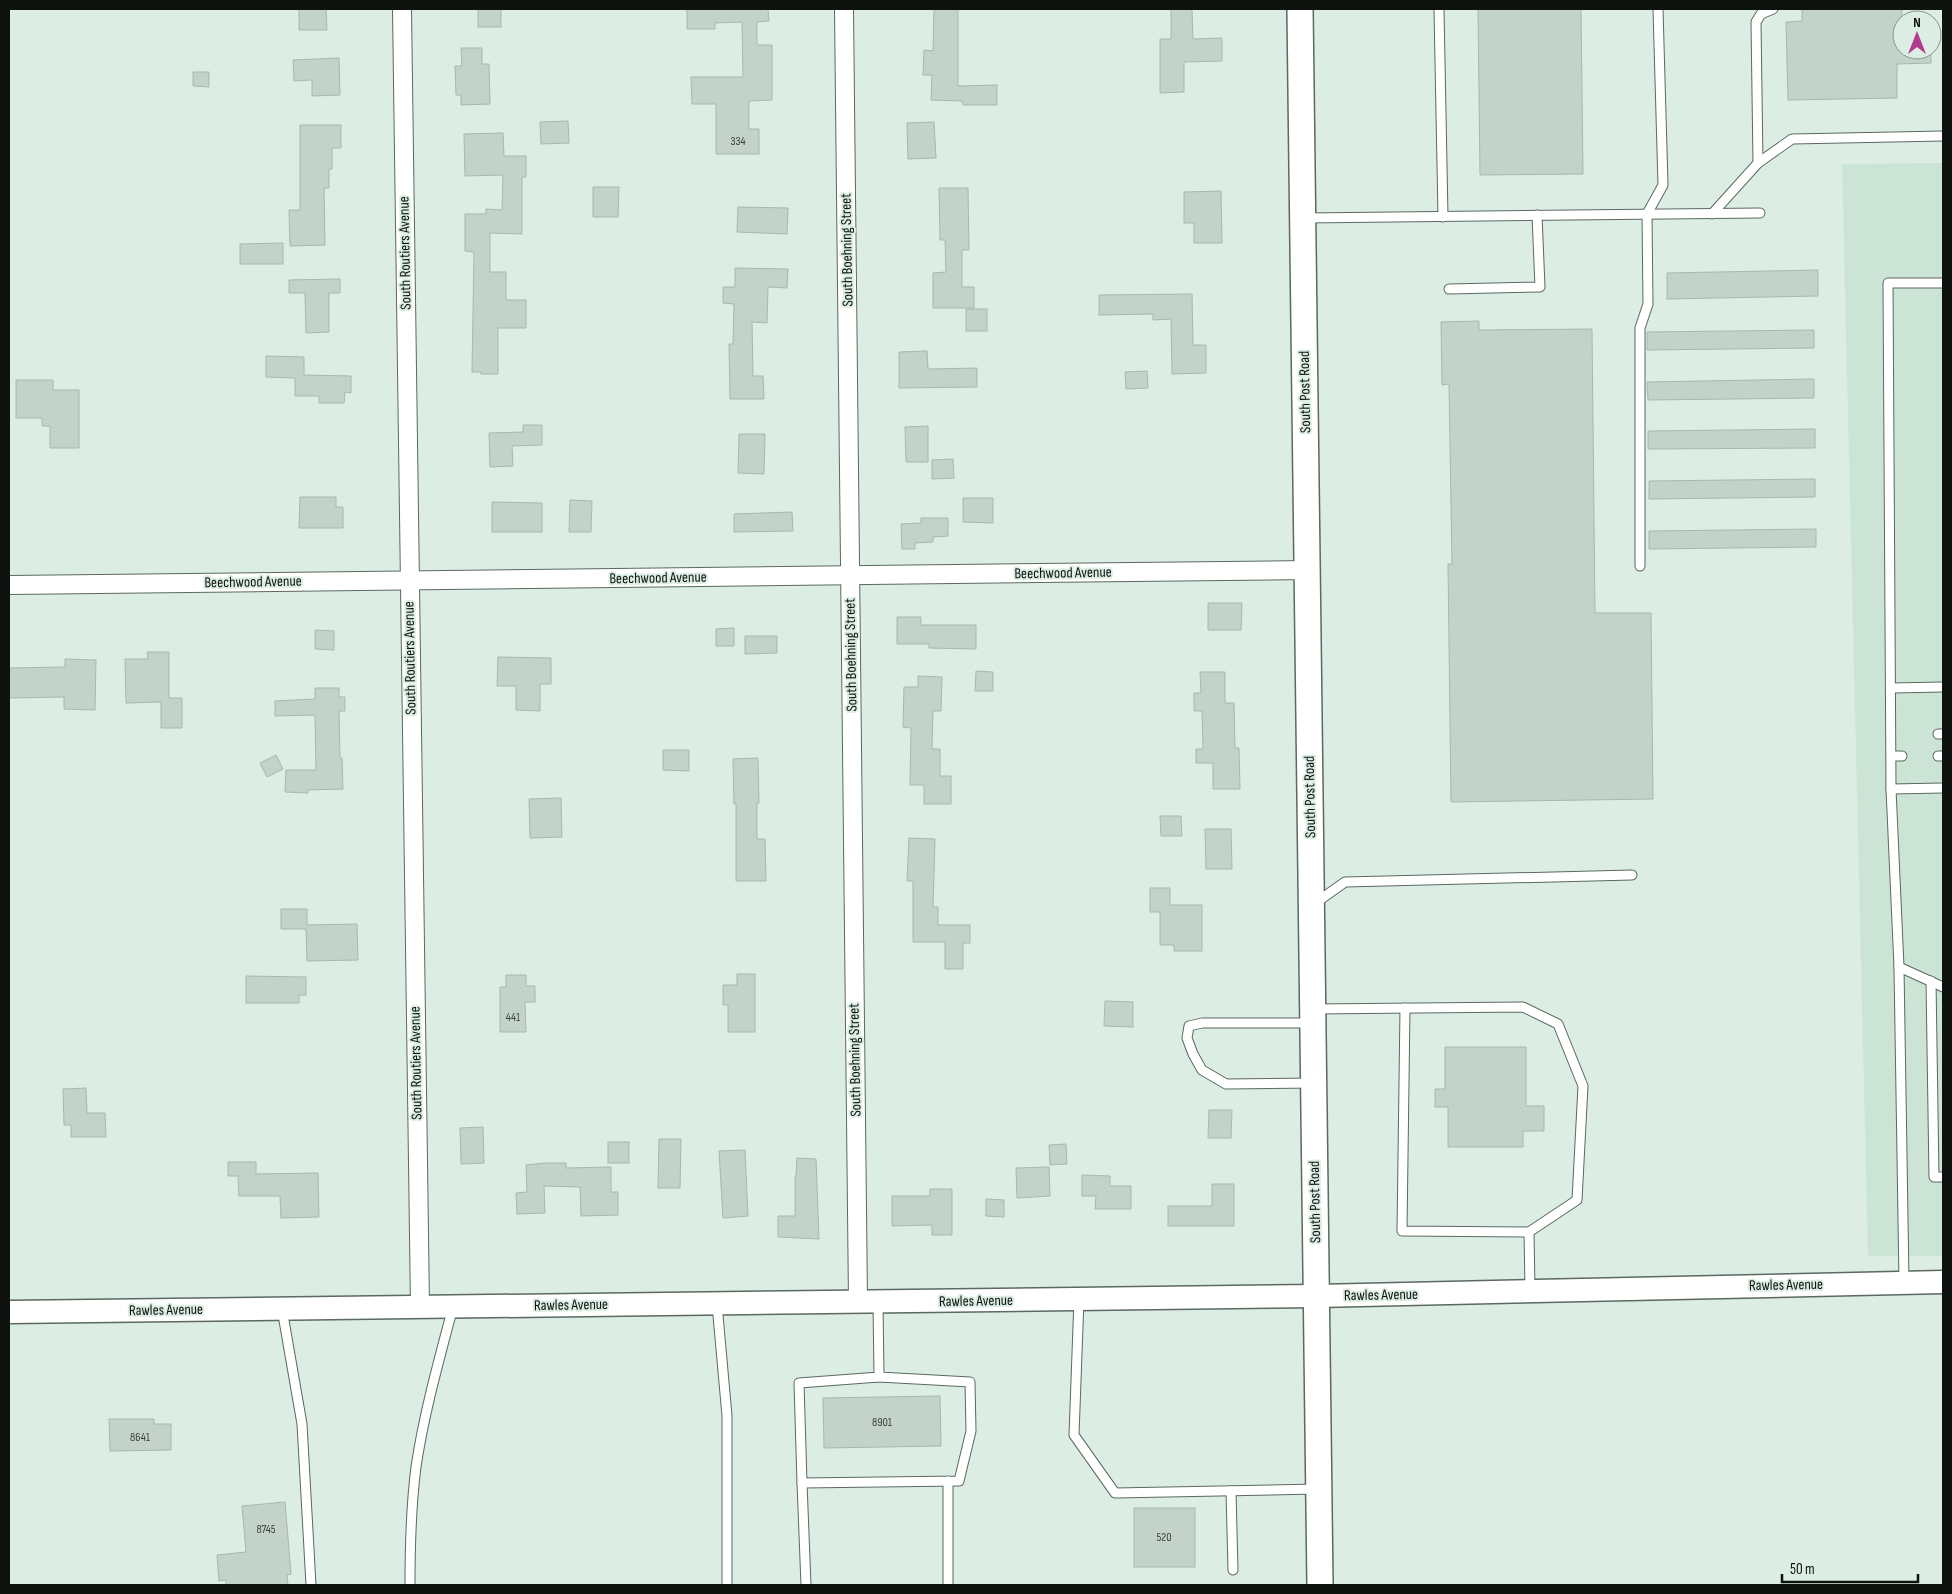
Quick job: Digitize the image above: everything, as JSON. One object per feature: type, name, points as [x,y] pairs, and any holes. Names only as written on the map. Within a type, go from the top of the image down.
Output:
[{"type":"main road","name":"South Post Road","points":[[1300,9],[1320,1585]]},
{"type":"street","name":"South Routiers Avenue","points":[[402,9],[420,1307]]},
{"type":"street","name":"South Boehning Street","points":[[844,9],[850,575],[868,1302]]},
{"type":"street","name":"Beechwood Avenue","points":[[9,585],[1307,570]]},
{"type":"street","name":"Rawles Avenue","points":[[9,1312],[1317,1296],[1943,1282]]},
{"type":"lane","points":[[1439,9],[1443,216]]},
{"type":"lane","points":[[1640,566],[1640,328],[1648,304],[1647,214],[1663,185],[1658,9]]},
{"type":"lane","points":[[1758,163],[1756,22],[1761,14],[1774,9]]},
{"type":"lane","points":[[1712,214],[1758,163],[1792,139],[1943,136]]},
{"type":"lane","points":[[1302,218],[1760,213]]},
{"type":"lane","points":[[1449,289],[1540,287],[1537,215]]},
{"type":"lane","points":[[1904,1282],[1899,967],[1892,790],[1892,756],[1897,734],[1892,688],[1888,283],[1943,283]]},
{"type":"lane","points":[[1892,688],[1943,687]]},
{"type":"lane","points":[[1892,756],[1902,756]]},
{"type":"lane","points":[[1892,790],[1943,788]]},
{"type":"lane","points":[[1312,905],[1345,882],[1632,876]]},
{"type":"lane","points":[[1899,967],[1943,986]]},
{"type":"lane","points":[[1931,981],[1934,1177],[1943,1177]]},
{"type":"lane","points":[[1314,1083],[1226,1084],[1202,1070],[1192,1054],[1187,1038],[1189,1026],[1202,1023],[1405,1008],[1523,1007],[1558,1024],[1583,1086],[1577,1200],[1529,1232],[1402,1231],[1405,1008]]},
{"type":"lane","points":[[1529,1232],[1530,1291]]},
{"type":"lane","points":[[1079,1299],[1074,1435],[1115,1493],[1319,1489]]},
{"type":"lane","points":[[868,1302],[879,1377]]},
{"type":"lane","points":[[717,1304],[727,1416],[727,1585]]},
{"type":"lane","points":[[410,1585],[410,1519],[416,1466],[432,1386],[453,1306]]},
{"type":"lane","points":[[282,1308],[302,1424],[311,1585]]},
{"type":"lane","points":[[802,1483],[959,1480],[971,1431],[970,1382],[879,1377],[799,1383],[802,1483],[806,1585]]},
{"type":"lane","points":[[948,1481],[948,1585]]},
{"type":"lane","points":[[1231,1490],[1233,1570]]},
{"type":"shaded area","points":[[1943,163],[1943,1256],[1868,1256],[1842,164]]},
{"type":"building","points":[[299,9],[326,9],[327,30],[299,30]]},
{"type":"building","points":[[478,9],[501,9],[501,27],[478,27]]},
{"type":"building","points":[[687,9],[768,9],[769,21],[757,22],[757,45],[772,45],[772,100],[749,101],[749,129],[759,129],[759,154],[716,154],[716,104],[692,104],[691,77],[743,77],[742,22],[715,23],[715,29],[687,29]]},
{"type":"building","points":[[934,9],[958,9],[958,86],[997,85],[997,105],[963,105],[962,101],[931,100],[932,75],[923,75],[924,50],[933,51]]},
{"type":"building","points":[[1171,9],[1192,9],[1193,39],[1222,38],[1222,61],[1184,62],[1184,92],[1160,93],[1160,39],[1171,39]]},
{"type":"building","points":[[1478,9],[1581,9],[1583,174],[1480,175]]},
{"type":"building","points":[[1802,9],[1902,9],[1892,10],[1892,60],[1931,60],[1931,63],[1897,64],[1897,98],[1788,100],[1786,22],[1802,21]]},
{"type":"building","points":[[461,48],[482,48],[482,64],[489,64],[490,104],[461,105],[461,95],[456,95],[455,66],[462,66]]},
{"type":"building","points":[[339,58],[340,95],[312,96],[312,80],[294,81],[293,60]]},
{"type":"building","points":[[193,72],[209,72],[209,87],[193,86]]},
{"type":"building","points":[[568,121],[569,143],[541,144],[540,122]]},
{"type":"building","points":[[934,122],[936,158],[908,159],[907,123]]},
{"type":"building","points":[[300,125],[341,125],[341,148],[332,148],[332,169],[329,169],[329,188],[324,188],[325,245],[290,246],[289,210],[300,210]]},
{"type":"building","points":[[503,133],[504,156],[526,156],[526,177],[522,177],[522,234],[490,233],[490,272],[506,272],[506,300],[526,300],[526,328],[498,328],[498,374],[481,374],[481,372],[472,372],[474,252],[465,251],[465,214],[486,214],[486,209],[502,210],[503,175],[465,176],[464,134]]},
{"type":"building","points":[[593,187],[619,187],[618,217],[593,217]]},
{"type":"building","points":[[939,188],[968,188],[969,250],[962,250],[962,287],[974,287],[974,308],[933,308],[933,273],[946,272],[945,240],[940,240]]},
{"type":"building","points":[[1221,191],[1222,243],[1194,243],[1194,223],[1184,223],[1184,192]]},
{"type":"building","points":[[738,207],[788,208],[787,234],[737,232]]},
{"type":"building","points":[[283,243],[283,264],[240,264],[240,244]]},
{"type":"building","points":[[735,268],[788,269],[787,288],[768,287],[767,323],[752,322],[753,376],[763,376],[764,399],[730,399],[729,344],[733,344],[734,304],[723,303],[723,287],[735,287]]},
{"type":"building","points":[[1818,270],[1818,296],[1667,299],[1667,273]]},
{"type":"building","points":[[340,279],[340,293],[329,293],[329,332],[306,333],[305,293],[289,293],[289,280]]},
{"type":"building","points":[[1192,294],[1193,345],[1206,345],[1206,373],[1172,374],[1171,319],[1153,320],[1153,314],[1099,315],[1099,295]]},
{"type":"building","points":[[966,309],[987,309],[987,331],[966,331]]},
{"type":"building","points":[[1479,321],[1479,330],[1592,329],[1595,613],[1651,613],[1653,799],[1451,802],[1448,564],[1452,564],[1449,384],[1442,385],[1441,322]]},
{"type":"building","points":[[1814,330],[1814,348],[1647,350],[1647,332]]},
{"type":"building","points":[[927,351],[928,369],[977,368],[977,387],[899,388],[899,352]]},
{"type":"building","points":[[266,356],[304,357],[304,375],[351,376],[351,393],[345,392],[344,403],[319,403],[319,396],[295,396],[295,378],[266,377]]},
{"type":"building","points":[[1147,371],[1148,388],[1126,389],[1125,372]]},
{"type":"building","points":[[1814,379],[1814,398],[1648,400],[1647,382]]},
{"type":"building","points":[[16,380],[53,380],[53,390],[79,390],[79,448],[50,448],[50,426],[42,426],[42,418],[16,418]]},
{"type":"building","points":[[523,425],[542,425],[542,445],[512,446],[513,466],[490,467],[489,433],[523,432]]},
{"type":"building","points":[[928,426],[928,462],[906,462],[905,427]]},
{"type":"building","points":[[1815,429],[1815,448],[1648,449],[1648,431]]},
{"type":"building","points":[[739,434],[765,434],[764,474],[738,473]]},
{"type":"building","points":[[953,459],[954,478],[932,479],[932,460]]},
{"type":"building","points":[[1815,479],[1815,497],[1649,499],[1649,481]]},
{"type":"building","points":[[300,497],[336,497],[336,507],[343,507],[343,528],[299,528]]},
{"type":"building","points":[[963,498],[993,498],[993,523],[963,522]]},
{"type":"building","points":[[570,500],[592,501],[591,532],[569,532]]},
{"type":"building","points":[[492,502],[542,503],[542,532],[492,532]]},
{"type":"building","points":[[792,512],[793,531],[734,532],[734,514]]},
{"type":"building","points":[[921,518],[948,518],[948,536],[933,537],[933,542],[915,543],[915,549],[902,549],[901,524],[921,523]]},
{"type":"building","points":[[1816,529],[1816,547],[1649,549],[1649,531]]},
{"type":"building","points":[[1208,603],[1242,603],[1241,630],[1208,630]]},
{"type":"building","points":[[897,617],[921,617],[921,625],[976,625],[976,649],[929,648],[929,644],[897,644]]},
{"type":"building","points":[[734,628],[734,646],[716,646],[716,629]]},
{"type":"building","points":[[315,630],[334,631],[334,650],[315,649]]},
{"type":"building","points":[[745,636],[777,636],[777,653],[745,654]]},
{"type":"building","points":[[147,652],[169,652],[169,698],[182,698],[182,728],[161,728],[161,702],[126,703],[125,659],[148,659]]},
{"type":"building","points":[[498,657],[551,658],[551,684],[540,684],[540,711],[516,710],[516,686],[497,686]]},
{"type":"building","points":[[65,659],[96,660],[95,710],[64,709],[64,697],[9,698],[9,668],[65,667]]},
{"type":"building","points":[[976,671],[993,672],[993,691],[975,691]]},
{"type":"building","points":[[1200,672],[1225,672],[1225,703],[1234,703],[1235,748],[1239,748],[1240,789],[1213,789],[1213,763],[1196,763],[1196,749],[1203,749],[1202,711],[1194,711],[1194,693],[1201,693]]},
{"type":"building","points":[[918,676],[942,677],[941,711],[933,711],[932,749],[940,749],[940,776],[951,776],[951,804],[924,804],[924,785],[910,785],[911,728],[903,727],[904,687],[918,687]]},
{"type":"building","points":[[315,688],[339,688],[339,697],[345,697],[345,711],[339,711],[343,789],[308,790],[308,793],[285,792],[286,770],[316,770],[315,715],[275,716],[275,701],[315,699]]},
{"type":"building","points":[[663,750],[689,750],[689,771],[663,770]]},
{"type":"building","points":[[276,755],[283,769],[267,777],[260,763]]},
{"type":"building","points":[[758,758],[759,803],[757,803],[757,839],[765,839],[766,881],[736,881],[736,804],[734,804],[733,759]]},
{"type":"building","points":[[561,798],[562,837],[530,838],[529,799]]},
{"type":"building","points":[[1160,816],[1181,816],[1182,836],[1161,836]]},
{"type":"building","points":[[1205,829],[1231,829],[1232,869],[1206,869]]},
{"type":"building","points":[[909,838],[935,839],[933,907],[938,907],[938,925],[970,925],[970,943],[963,943],[963,969],[945,969],[945,942],[913,942],[913,881],[907,881]]},
{"type":"building","points":[[1150,888],[1170,888],[1170,905],[1202,905],[1202,951],[1174,951],[1174,945],[1160,945],[1160,912],[1150,912]]},
{"type":"building","points":[[281,909],[307,909],[307,925],[357,924],[358,960],[307,961],[306,929],[281,929]]},
{"type":"building","points":[[737,974],[755,974],[755,1032],[728,1032],[728,1005],[723,1005],[723,985],[737,985]]},
{"type":"building","points":[[506,975],[526,975],[526,986],[535,986],[535,1002],[525,1002],[526,1032],[500,1032],[500,987],[506,987]]},
{"type":"building","points":[[246,976],[306,977],[306,995],[299,995],[299,1003],[246,1003]]},
{"type":"building","points":[[1105,1001],[1133,1002],[1133,1027],[1104,1026]]},
{"type":"building","points":[[1445,1047],[1526,1047],[1526,1106],[1544,1106],[1544,1131],[1523,1131],[1523,1147],[1448,1147],[1448,1107],[1435,1107],[1435,1089],[1445,1089]]},
{"type":"building","points":[[86,1088],[87,1113],[105,1113],[106,1137],[71,1137],[71,1125],[64,1125],[63,1089]]},
{"type":"building","points":[[1209,1110],[1232,1110],[1231,1138],[1208,1138]]},
{"type":"building","points":[[483,1127],[484,1163],[461,1164],[460,1128]]},
{"type":"building","points":[[659,1139],[681,1139],[680,1188],[658,1188]]},
{"type":"building","points":[[608,1142],[629,1142],[629,1163],[608,1163]]},
{"type":"building","points":[[1066,1144],[1067,1164],[1050,1165],[1049,1145]]},
{"type":"building","points":[[745,1150],[748,1216],[723,1218],[719,1151]]},
{"type":"building","points":[[797,1158],[816,1159],[819,1239],[778,1237],[778,1216],[795,1216]]},
{"type":"building","points":[[228,1162],[256,1162],[256,1174],[318,1173],[319,1217],[281,1218],[280,1196],[239,1196],[238,1176],[228,1176]]},
{"type":"building","points":[[566,1163],[566,1168],[611,1167],[611,1192],[618,1192],[618,1215],[581,1216],[580,1187],[544,1186],[545,1213],[517,1214],[516,1193],[527,1192],[526,1165]]},
{"type":"building","points":[[1049,1167],[1050,1196],[1017,1198],[1016,1168]]},
{"type":"building","points":[[1082,1175],[1110,1176],[1110,1186],[1131,1186],[1131,1209],[1095,1209],[1096,1196],[1082,1196]]},
{"type":"building","points":[[1212,1184],[1234,1184],[1234,1226],[1168,1226],[1168,1206],[1212,1206]]},
{"type":"building","points":[[930,1189],[952,1189],[952,1235],[932,1235],[932,1225],[892,1226],[892,1196],[930,1196]]},
{"type":"building","points":[[986,1199],[1004,1200],[1004,1217],[986,1216]]},
{"type":"building","points":[[940,1396],[941,1446],[824,1448],[823,1398]]},
{"type":"building","points":[[109,1419],[154,1419],[154,1424],[171,1424],[171,1450],[110,1451]]},
{"type":"building","points":[[285,1502],[291,1574],[287,1575],[288,1585],[226,1585],[226,1580],[219,1581],[217,1555],[246,1552],[242,1506]]},
{"type":"building","points":[[1134,1508],[1195,1508],[1195,1567],[1134,1567]]}]
